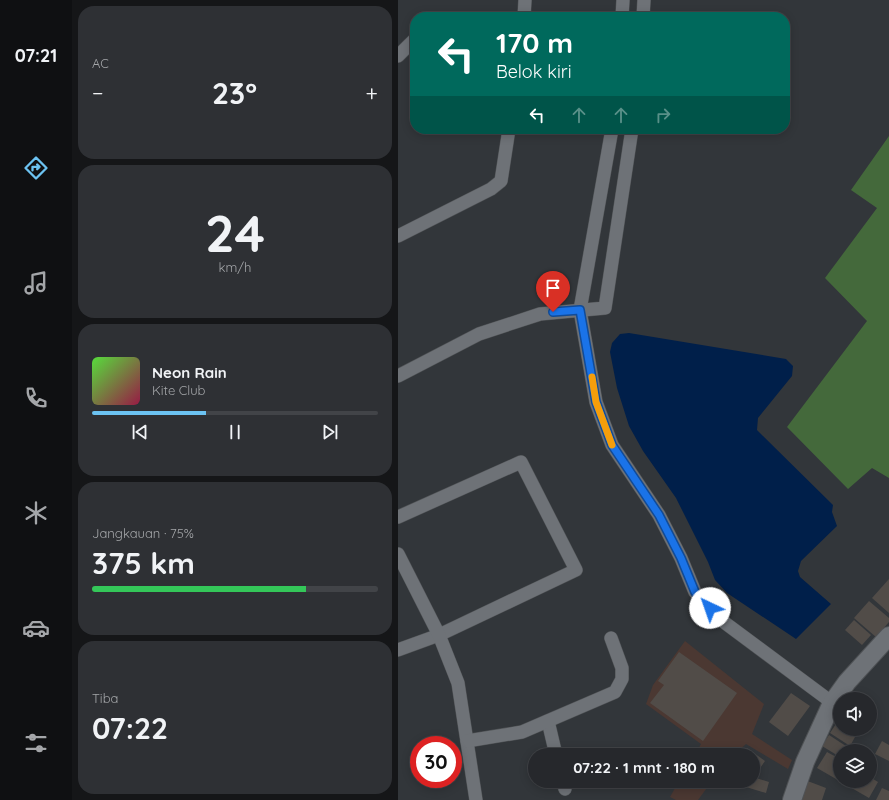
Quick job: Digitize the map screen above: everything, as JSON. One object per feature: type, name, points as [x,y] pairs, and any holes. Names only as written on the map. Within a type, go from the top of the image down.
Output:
[{"type":"main road","points":[[792,800],[805,762],[832,703],[847,682],[889,636]]},
{"type":"street","points":[[524,12],[525,0]]},
{"type":"street","points":[[622,12],[623,0]]},
{"type":"street","points":[[643,12],[644,0]]},
{"type":"street","points":[[398,56],[410,44]]},
{"type":"street","points":[[398,236],[491,189],[501,181],[508,134]]},
{"type":"street","points":[[611,134],[580,310],[596,402],[612,445],[659,515],[681,558],[695,592],[717,617],[826,698]]},
{"type":"street","points":[[398,376],[479,334],[540,314],[605,308],[631,134]]},
{"type":"street","points":[[398,517],[521,462],[576,570],[439,635],[398,650]]},
{"type":"street","points":[[398,554],[439,635],[458,683],[476,800]]},
{"type":"street","points":[[467,741],[522,732],[615,692],[622,679],[622,668],[611,638]]},
{"type":"street","points":[[548,721],[554,748]]},
{"type":"shaded area","points":[[685,641],[764,704],[752,734],[792,760],[788,769],[760,752],[760,748],[753,748],[746,744],[742,748],[699,748],[701,744],[646,704],[653,685]]},
{"type":"shaded area","points":[[675,788],[707,788],[698,800],[676,800],[670,797]]},
{"type":"green space","points":[[889,136],[889,478],[872,468],[848,489],[787,427],[867,321],[825,278],[877,208],[851,190]]},
{"type":"water","points":[[629,333],[786,359],[793,366],[792,376],[758,418],[757,430],[833,505],[832,512],[837,526],[801,561],[798,571],[800,577],[831,604],[796,639],[727,593],[715,580],[708,562],[676,498],[643,451],[629,426],[617,388],[610,352],[612,343],[620,334]]},
{"type":"building","points":[[889,579],[889,613],[872,598]]},
{"type":"building","points":[[869,601],[889,618],[889,622],[876,637],[854,618]]},
{"type":"building","points":[[854,620],[871,635],[862,645],[845,630]]},
{"type":"building","points":[[679,652],[737,693],[703,741],[650,703],[664,685],[658,681]]},
{"type":"building","points":[[791,693],[810,706],[788,736],[769,722]]},
{"type":"building","points":[[829,735],[843,744],[833,744],[833,753],[822,746]]},
{"type":"building","points":[[835,736],[855,737],[851,744],[847,744]]},
{"type":"building","points":[[882,741],[889,745],[889,761],[877,755],[877,750]]},
{"type":"building","points":[[827,752],[833,755],[833,777],[817,768]]},
{"type":"building","points":[[760,757],[765,761],[760,768]]},
{"type":"building","points":[[760,779],[769,782],[766,793],[749,788],[760,788]]},
{"type":"building","points":[[805,780],[826,788],[822,800],[798,800]]},
{"type":"building","points":[[852,788],[875,788],[869,798]]},
{"type":"building","points":[[882,788],[889,791],[889,800],[876,800]]},
{"type":"slow traffic","points":[[592,377],[596,402],[612,445]]},
{"type":"route","points":[[553,312],[580,310],[596,402],[612,445],[659,515],[681,558],[695,592],[710,608]]}]
